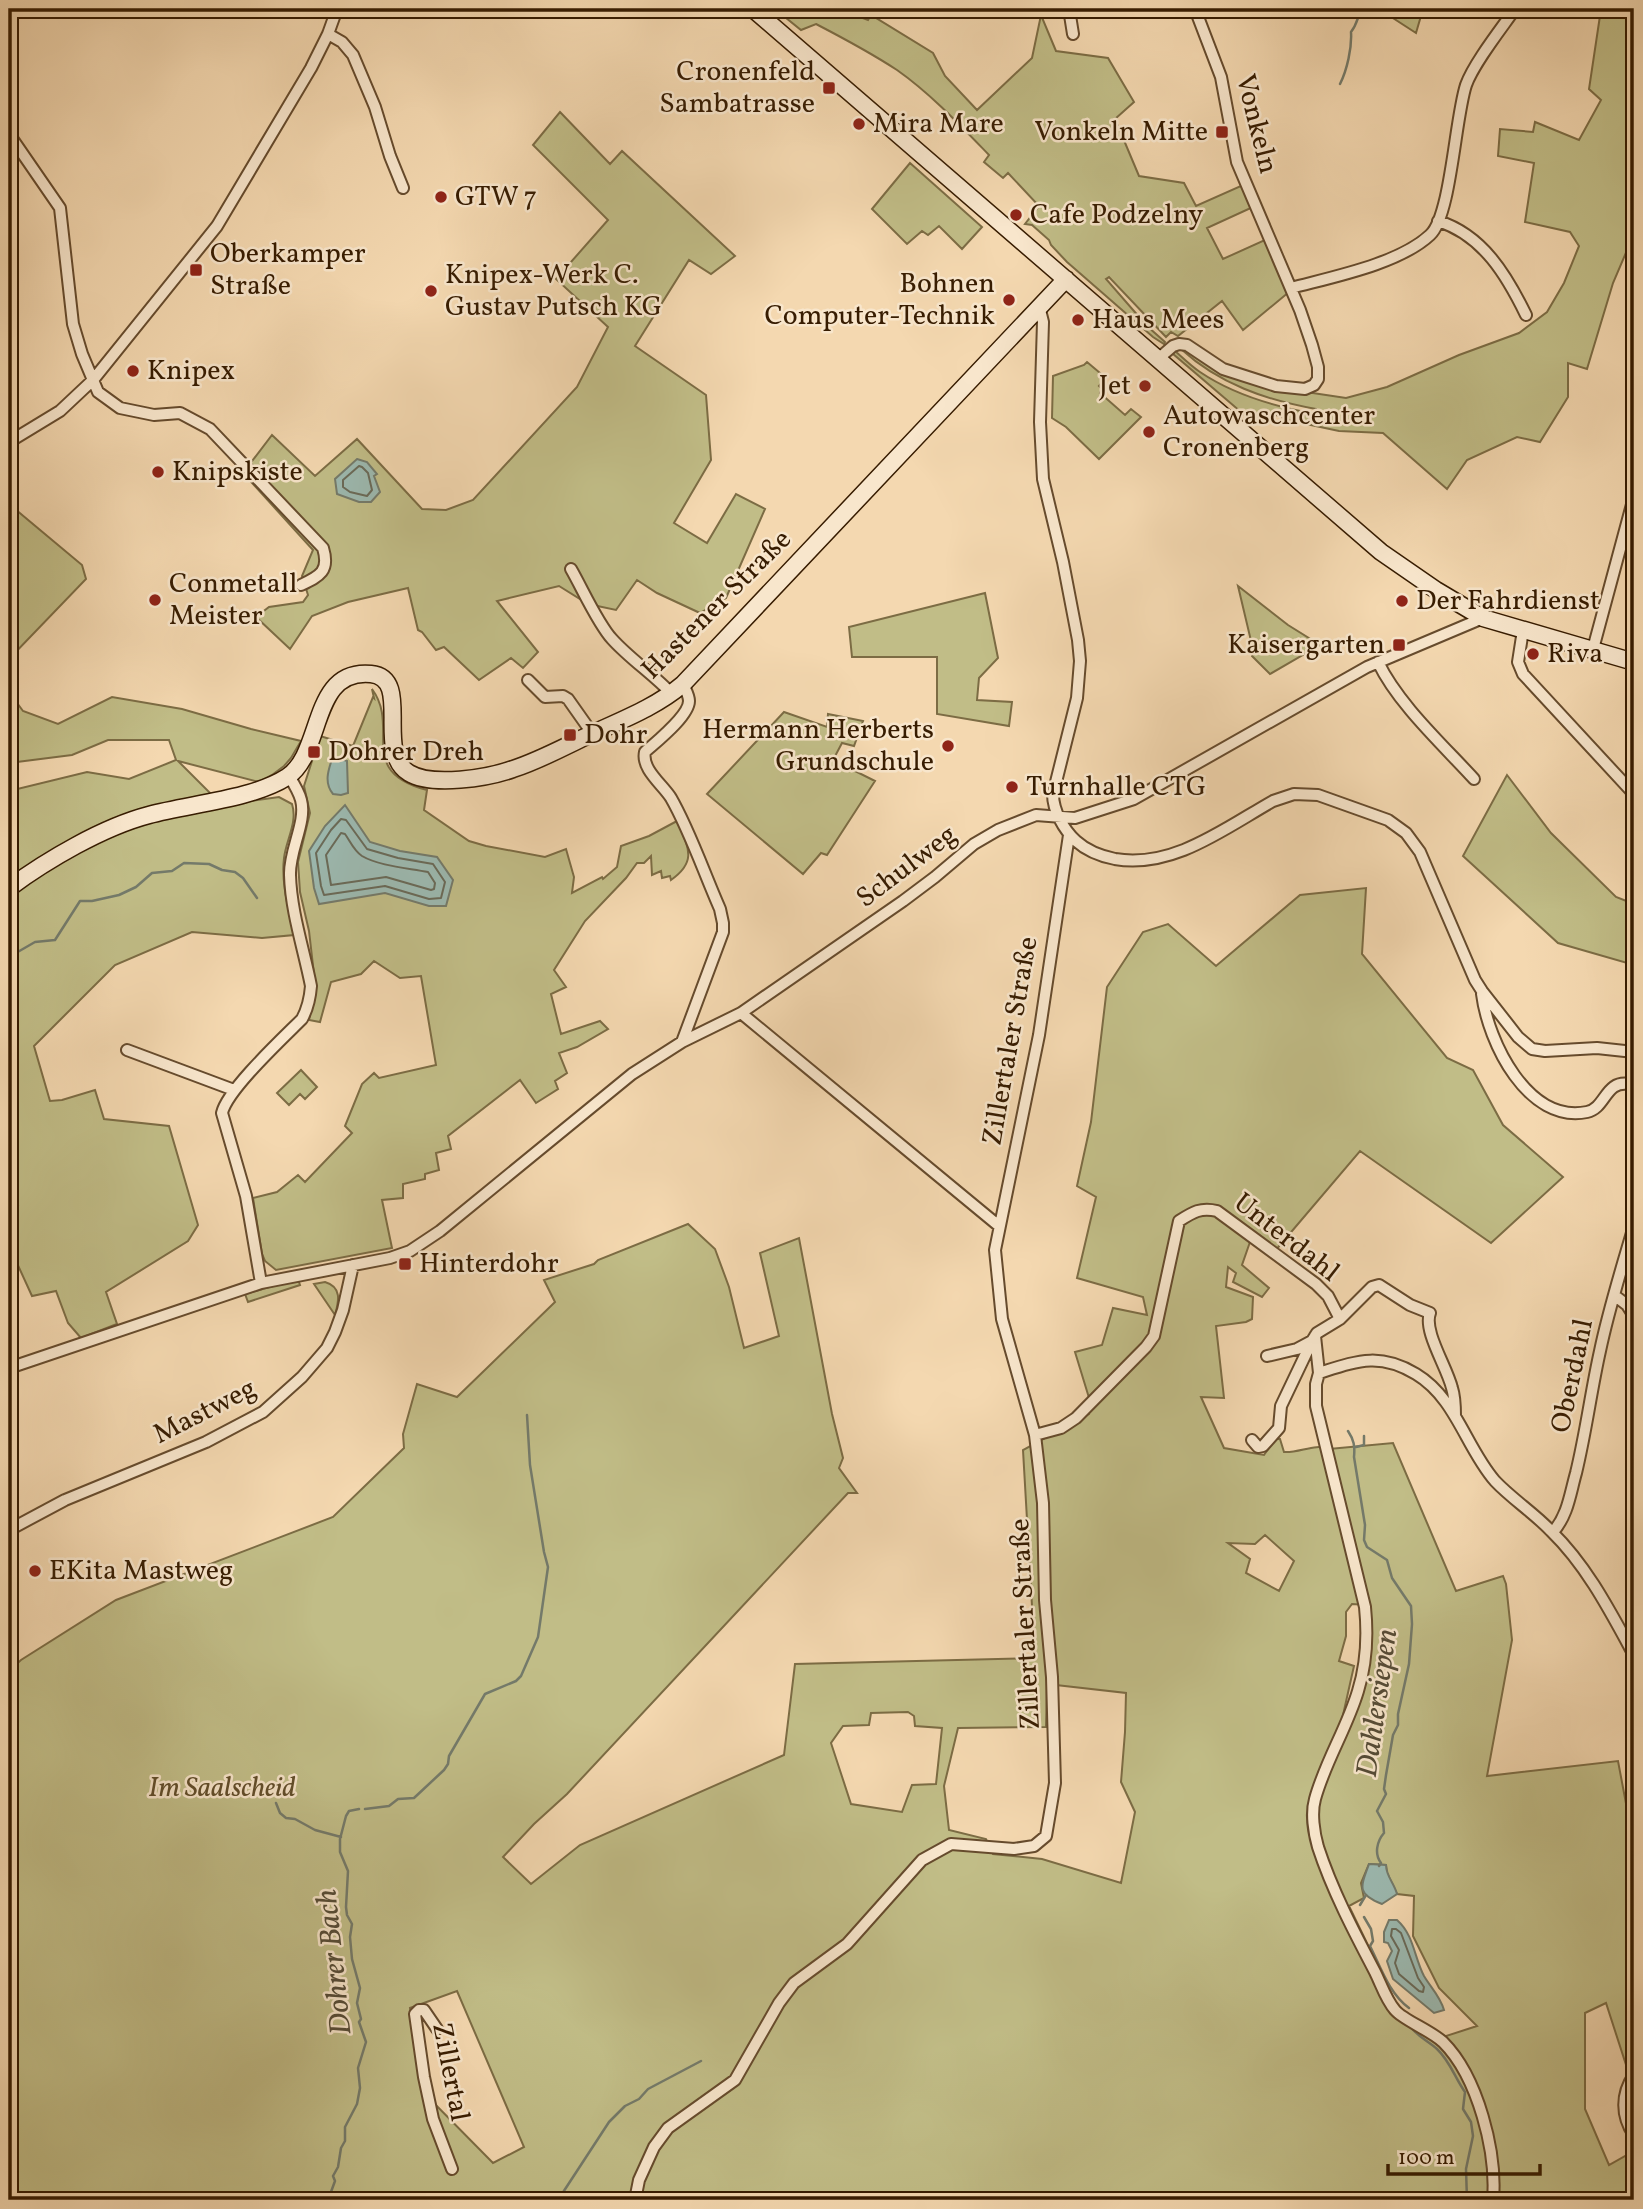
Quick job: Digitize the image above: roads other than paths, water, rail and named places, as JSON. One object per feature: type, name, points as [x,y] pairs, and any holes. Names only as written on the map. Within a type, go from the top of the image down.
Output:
[{"type":"main road","points":[[753,9],[1381,552],[1483,618],[1634,662]]},
{"type":"main road","name":"Hastener Straße","points":[[289,776],[306,751],[327,698],[335,686],[357,674],[373,674],[382,678],[388,686],[393,696],[392,740],[395,757],[409,774],[428,780],[476,777],[511,770],[655,704],[678,689],[1066,279]]},
{"type":"main road","points":[[9,888],[51,861],[128,822],[266,787],[289,776]]},
{"type":"street","points":[[9,443],[60,411],[93,380],[217,226],[311,68],[337,9]]},
{"type":"street","points":[[1069,9],[1073,34]]},
{"type":"street","name":"Vonkeln","points":[[1158,359],[1173,346],[1187,345],[1223,369],[1297,390],[1314,385],[1318,379],[1316,361],[1300,310],[1237,162],[1221,77],[1195,9]]},
{"type":"street","points":[[1291,288],[1369,267],[1407,250],[1429,236],[1438,222],[1452,164],[1461,101],[1468,81],[1515,9]]},
{"type":"street","points":[[328,34],[342,42],[353,55],[375,107],[403,188]]},
{"type":"street","points":[[9,134],[60,208],[73,324],[98,392],[120,408],[154,415],[186,414],[216,435],[323,548],[325,567],[316,578],[301,585]]},
{"type":"street","points":[[1438,222],[1463,233],[1494,261],[1526,315]]},
{"type":"street","points":[[1039,306],[1043,321],[1040,389],[1043,479],[1063,562],[1080,661],[1077,698],[1053,794],[1053,803],[1069,835],[1096,854],[1120,860],[1146,861],[1188,848],[1273,801],[1294,794],[1331,798],[1376,815],[1397,825],[1414,841],[1465,959],[1482,991],[1518,1037],[1532,1049],[1545,1051],[1597,1048],[1634,1052]]},
{"type":"street","points":[[1593,649],[1634,502]]},
{"type":"street","points":[[571,569],[609,637],[689,698],[686,709],[675,724],[645,752],[644,758],[646,765],[670,796],[682,821],[720,909],[723,923],[723,932],[682,1042]]},
{"type":"street","name":"Schulweg","points":[[353,1265],[410,1251],[440,1231],[632,1074],[682,1042],[741,1013],[903,901],[974,844],[1036,815],[1075,818],[1134,799],[1378,662],[1483,618]]},
{"type":"street","points":[[1523,630],[1518,662],[1523,674],[1634,794]]},
{"type":"street","points":[[1378,662],[1386,679],[1400,697],[1474,779]]},
{"type":"street","points":[[528,680],[545,697],[563,696],[568,699],[592,733]]},
{"type":"street","points":[[261,1283],[246,1196],[222,1113],[224,1103],[234,1090],[302,1019],[311,997],[290,874],[290,856],[303,813],[299,793],[289,776]]},
{"type":"street","name":"Zillertaler Straße","points":[[635,2200],[639,2180],[654,2147],[668,2128],[735,2080],[779,2003],[794,1983],[847,1944],[922,1860],[951,1844],[1014,1849],[1034,1846],[1046,1836],[1055,1769],[1052,1677],[1045,1600],[1043,1503],[1035,1435],[1002,1319],[995,1250],[1037,1045],[1069,835]]},
{"type":"street","points":[[1482,991],[1491,1030],[1509,1065],[1524,1089],[1549,1107],[1565,1113],[1586,1112],[1593,1110],[1615,1085],[1629,1084],[1634,1090]]},
{"type":"street","points":[[741,1013],[999,1226]]},
{"type":"street","points":[[127,1050],[234,1090]]},
{"type":"street","name":"Unterdahl","points":[[1035,1435],[1061,1427],[1076,1418],[1154,1336],[1179,1221],[1196,1210],[1217,1211],[1316,1284],[1328,1296],[1340,1319]]},
{"type":"street","name":"Oberdahl","points":[[1553,1532],[1562,1522],[1567,1509],[1600,1351],[1634,1226]]},
{"type":"street","points":[[9,1368],[261,1283],[353,1265]]},
{"type":"street","name":"Mastweg","points":[[9,1530],[65,1500],[206,1442],[263,1412],[302,1377],[327,1348],[343,1310],[353,1265]]},
{"type":"street","name":"Unterdahl","points":[[1267,1356],[1297,1349],[1340,1319],[1375,1284],[1383,1286],[1410,1305],[1430,1313],[1429,1330],[1452,1386],[1455,1416]]},
{"type":"street","points":[[1614,1295],[1634,1316]]},
{"type":"street","points":[[1313,1339],[1319,1373],[1316,1406],[1365,1607],[1368,1634],[1365,1664],[1357,1693],[1314,1801],[1315,1832],[1347,1918],[1395,2011],[1443,2042],[1457,2059],[1469,2082],[1488,2138],[1495,2181],[1493,2200]]},
{"type":"street","points":[[1252,1440],[1258,1447],[1263,1446],[1278,1431],[1281,1406],[1313,1339]]},
{"type":"street","name":"Unterdahl","points":[[1319,1373],[1368,1359],[1416,1374],[1436,1390],[1495,1480],[1553,1532],[1597,1587],[1634,1655]]},
{"type":"street","name":"Zillertal","points":[[437,2029],[424,2010],[415,2014],[433,2119],[452,2169]]},
{"type":"street","points":[[1634,2075],[1626,2090],[1624,2112],[1634,2135]]},
{"type":"water","points":[[357,459],[367,462],[377,474],[374,476],[380,492],[371,502],[359,502],[337,494],[335,479]]},
{"type":"water","points":[[332,759],[347,761],[348,793],[341,795],[333,794],[328,781]]},
{"type":"water","points":[[345,805],[370,842],[400,851],[437,857],[453,880],[446,906],[429,906],[385,893],[319,904],[309,851],[325,826]]},
{"type":"water","points":[[1369,1864],[1386,1865],[1397,1894],[1382,1904],[1368,1897],[1363,1889]]},
{"type":"water","points":[[1389,1920],[1397,1920],[1407,1932],[1424,1976],[1444,2010],[1434,2013],[1393,1979],[1387,1961],[1392,1951],[1388,1943],[1384,1942],[1384,1932]]},
{"type":"waterway","points":[[1340,84],[1351,45],[1351,32],[1362,9]]},
{"type":"waterway","points":[[9,957],[35,942],[55,940],[80,901],[119,895],[136,887],[152,873],[172,871],[184,863],[209,864],[235,872],[243,878],[257,898]]},
{"type":"waterway","name":"Dohrer Bach","points":[[365,1809],[389,1806],[398,1799],[414,1798],[444,1770],[449,1756],[485,1694],[516,1681],[521,1676],[538,1637],[548,1567],[530,1465],[527,1415]]},
{"type":"waterway","name":"Dahlersiepen","points":[[1348,1431],[1354,1446],[1365,1525],[1364,1540],[1367,1547],[1387,1560],[1392,1578],[1411,1606],[1409,1664],[1398,1725],[1393,1735],[1384,1789],[1386,1794],[1377,1811],[1383,1822],[1384,1833],[1377,1848],[1381,1863],[1379,1866]]},
{"type":"waterway","points":[[1356,1447],[1364,1445],[1364,1436]]},
{"type":"waterway","points":[[276,1803],[280,1813],[286,1818],[341,1837]]},
{"type":"waterway","name":"Dohrer Bach","points":[[328,2200],[345,2141],[345,2127],[357,2104],[360,2088],[358,2068],[366,2042],[359,2022],[361,2019],[357,2003],[360,1988],[352,1959],[352,1924],[346,1907],[348,1871],[340,1852],[340,1839],[346,1816],[349,1811],[359,1809]]},
{"type":"waterway","name":"Dahlersiepen","points":[[1360,1905],[1366,1895]]},
{"type":"waterway","name":"Dahlersiepen","points":[[1364,1917],[1371,1929],[1373,1941],[1370,1946],[1382,1971],[1396,1995],[1409,2008]]},
{"type":"waterway","name":"Dahlersiepen","points":[[1411,2027],[1442,2054],[1465,2092],[1463,2109],[1471,2122],[1473,2136],[1466,2169],[1467,2200]]},
{"type":"waterway","points":[[558,2200],[609,2122],[625,2106],[639,2099],[648,2089],[701,2061]]},
{"type":"waterway","points":[[282,2200],[303,2197],[315,2200]]},
{"type":"place","name":"Cronenfeld Sambatrasse","points":[[829,88]]},
{"type":"place","name":"Mira Mare","points":[[859,124]]},
{"type":"place","name":"Vonkeln Mitte","points":[[1222,132]]},
{"type":"place","name":"GTW 7","points":[[441,197]]},
{"type":"place","name":"Cafe Podzelny","points":[[1016,215]]},
{"type":"place","name":"Oberkamper Straße","points":[[196,270]]},
{"type":"place","name":"Knipex-Werk C. Gustav Putsch KG","points":[[431,291]]},
{"type":"place","name":"Bohnen Computer-Technik","points":[[1009,300]]},
{"type":"place","name":"Haus Mees","points":[[1078,320]]},
{"type":"place","name":"Knipex","points":[[133,371]]},
{"type":"place","name":"Jet","points":[[1145,386]]},
{"type":"place","name":"Autowaschcenter Cronenberg","points":[[1149,432]]},
{"type":"place","name":"Knipskiste","points":[[158,472]]},
{"type":"place","name":"Conmetall Meister","points":[[155,600]]},
{"type":"place","name":"Der Fahrdienst","points":[[1402,601]]},
{"type":"place","name":"Kaisergarten","points":[[1399,645]]},
{"type":"place","name":"Riva","points":[[1533,654]]},
{"type":"place","name":"Dohr","points":[[570,735]]},
{"type":"place","name":"Hermann Herberts Grundschule","points":[[948,746]]},
{"type":"place","name":"Dohrer Dreh","points":[[314,752]]},
{"type":"place","name":"Turnhalle CTG","points":[[1012,787]]},
{"type":"place","name":"Hinterdohr","points":[[405,1264]]},
{"type":"place","name":"EKita Mastweg","points":[[35,1571]]},
{"type":"park label","name":"Im Saalscheid","points":[[222,1788]]}]
